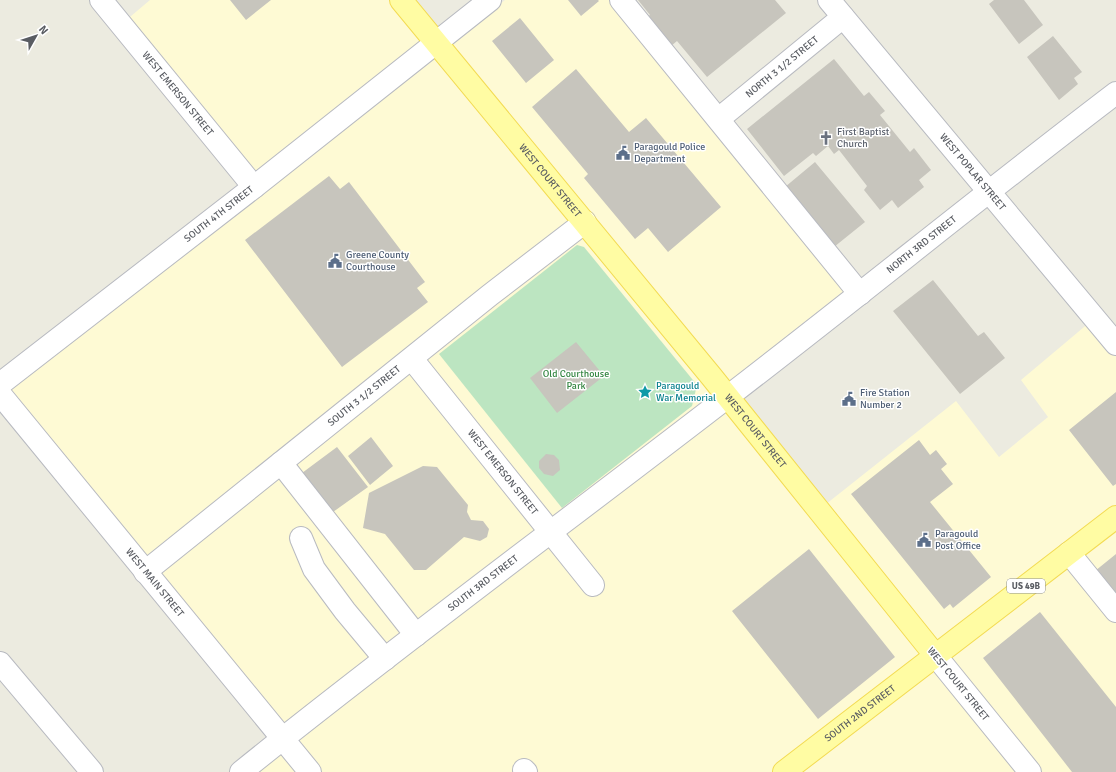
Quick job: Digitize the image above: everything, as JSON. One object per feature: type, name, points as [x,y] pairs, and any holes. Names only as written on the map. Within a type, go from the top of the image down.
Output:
[{"type":"main road","name":"WEST COURT STREET","points":[[402,0],[728,397],[935,655]]},
{"type":"main road","name":"US 49B","points":[[935,655],[1116,517]]},
{"type":"main road","name":"SOUTH 2ND STREET","points":[[784,772],[935,655]]},
{"type":"street","name":"WEST EMERSON STREET","points":[[101,0],[254,187]]},
{"type":"street","name":"SOUTH 4TH STREET","points":[[0,384],[254,187],[490,0]]},
{"type":"street","points":[[621,0],[860,294]]},
{"type":"street","name":"WEST POPLAR STREET","points":[[829,0],[1116,344]]},
{"type":"street","name":"NORTH 3 1/2 STREET","points":[[721,117],[843,17]]},
{"type":"street","name":"NORTH 3RD STREET","points":[[728,397],[1116,93]]},
{"type":"street","name":"SOUTH 3 1/2 STREET","points":[[145,572],[490,295],[585,222]]},
{"type":"street","name":"WEST EMERSON STREET","points":[[412,359],[593,585]]},
{"type":"street","name":"WEST MAIN STREET","points":[[0,394],[310,772]]},
{"type":"street","name":"SOUTH 3RD STREET","points":[[240,772],[416,635],[728,397]]},
{"type":"street","points":[[281,462],[416,635]]},
{"type":"street","points":[[301,538],[314,569],[345,611],[385,659]]},
{"type":"street","points":[[1069,553],[1116,611]]},
{"type":"street","name":"WEST COURT STREET","points":[[935,655],[1030,772]]},
{"type":"street","points":[[0,663],[92,772]]},
{"type":"shaded area","points":[[150,0],[394,0],[438,54],[505,0],[614,0],[845,290],[713,394],[811,516],[956,401],[999,457],[1048,417],[1021,380],[1090,322],[1116,356],[1116,772],[252,772],[294,740],[2,387],[263,191],[124,22]]},
{"type":"green space","name":"Old Courthouse Park","points":[[577,245],[584,247],[697,385],[692,406],[562,508],[439,354]]},
{"type":"building","points":[[230,0],[271,0],[246,20]]},
{"type":"building","points":[[568,0],[598,0],[599,1],[581,16]]},
{"type":"building","points":[[638,0],[775,0],[786,13],[707,77],[677,41],[671,46],[647,17],[650,15]]},
{"type":"building","points":[[994,0],[1024,0],[1043,25],[1019,44],[989,4]]},
{"type":"building","points":[[520,18],[554,60],[526,83],[492,41]]},
{"type":"building","points":[[1053,36],[1082,72],[1074,78],[1078,84],[1059,100],[1027,57]]},
{"type":"building","name":"First Baptist Church","points":[[834,59],[864,96],[869,92],[885,111],[880,115],[910,152],[914,148],[931,170],[919,180],[924,187],[898,208],[892,200],[880,210],[864,190],[867,186],[839,150],[834,154],[828,146],[816,156],[813,153],[784,176],[747,129]]},
{"type":"building","name":"Paragould Police Department","points":[[576,69],[629,132],[646,118],[721,207],[668,252],[648,228],[635,239],[584,178],[588,174],[532,107]]},
{"type":"building","points":[[815,162],[865,222],[834,247],[785,187]]},
{"type":"building","name":"Greene County Courthouse","points":[[329,176],[340,189],[349,182],[425,282],[417,288],[428,302],[342,367],[245,240]]},
{"type":"building","points":[[933,280],[978,336],[984,332],[1005,358],[960,394],[893,311]]},
{"type":"building","points":[[576,342],[604,376],[557,413],[530,378]]},
{"type":"building","points":[[1116,392],[1116,484],[1113,486],[1069,430]]},
{"type":"building","points":[[371,437],[393,466],[370,485],[348,456]]},
{"type":"building","name":"Paragould Post Office","points":[[919,440],[930,455],[936,450],[947,464],[941,469],[953,484],[930,502],[991,577],[953,608],[950,604],[944,609],[851,494]]},
{"type":"building","points":[[337,447],[368,487],[333,512],[302,473]]},
{"type":"building","points":[[546,454],[554,455],[559,460],[560,470],[553,476],[544,474],[539,468],[539,461]]},
{"type":"building","points":[[423,466],[437,467],[468,505],[467,512],[471,520],[483,521],[489,529],[487,537],[480,541],[464,537],[426,570],[414,570],[385,534],[363,528],[369,493]]},
{"type":"building","points":[[809,549],[895,657],[818,719],[732,611]]},
{"type":"building","points":[[1116,554],[1116,597],[1095,571]]},
{"type":"building","points":[[1040,612],[1116,707],[1116,772],[1072,772],[983,658]]},
{"type":"place","name":"First Baptist Church","points":[[826,138]]},
{"type":"place","name":"Paragould Police Department","points":[[623,153]]},
{"type":"place","name":"Greene County Courthouse","points":[[335,261]]},
{"type":"place","name":"Paragould War Memorial","points":[[645,392]]},
{"type":"place","name":"Fire Station Number 2","points":[[849,399]]},
{"type":"place","name":"Paragould Post Office","points":[[924,540]]}]
